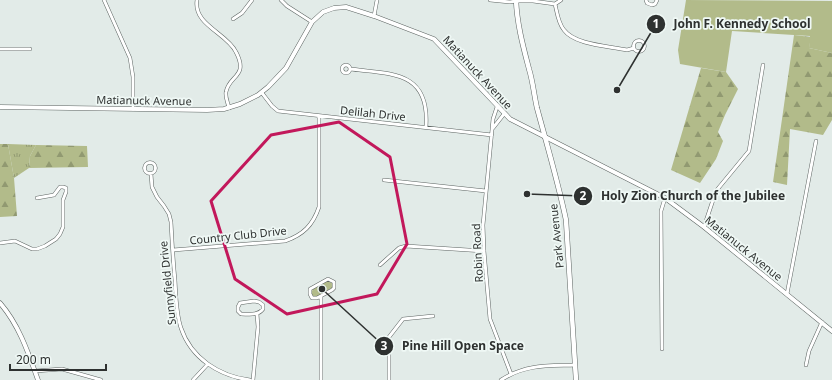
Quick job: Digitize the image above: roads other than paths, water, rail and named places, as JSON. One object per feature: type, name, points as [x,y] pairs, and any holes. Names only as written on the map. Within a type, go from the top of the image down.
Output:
[{"type":"main road","name":"Park Avenue","points":[[516,0],[517,21],[522,45],[530,70],[536,102],[566,220],[576,380]]},
{"type":"street","points":[[104,0],[130,58],[133,77],[133,109]]},
{"type":"street","points":[[197,0],[197,8],[204,20],[231,45],[236,51],[240,62],[239,73],[226,91],[229,108]]},
{"type":"street","points":[[233,20],[252,0]]},
{"type":"street","points":[[281,0],[287,6],[312,22]]},
{"type":"street","points":[[374,16],[377,0]]},
{"type":"street","points":[[490,0],[510,2],[516,0],[533,1],[555,4],[561,0]]},
{"type":"street","points":[[646,0],[652,5],[656,3],[657,0]]},
{"type":"street","points":[[555,4],[561,26],[578,41],[627,50],[634,48]]},
{"type":"street","name":"Matianuck Avenue","points":[[0,107],[207,110],[229,108],[262,92],[274,82],[286,68],[312,22],[323,12],[338,7],[349,8],[434,39],[510,119],[665,198],[704,227],[832,331]]},
{"type":"street","points":[[0,49],[30,49]]},
{"type":"street","points":[[704,227],[716,191],[749,151],[751,146],[763,65]]},
{"type":"street","points":[[350,69],[399,75],[409,81],[419,91],[425,104],[427,113],[426,127]]},
{"type":"street","name":"Delilah Drive","points":[[262,92],[272,106],[278,111],[492,134]]},
{"type":"street","name":"Robin Road","points":[[497,107],[493,119],[486,191],[483,225],[484,250],[490,319],[511,374]]},
{"type":"street","name":"Robin Road","points":[[493,128],[504,114]]},
{"type":"street","name":"Country Club Drive","points":[[173,250],[285,241],[301,234],[309,227],[315,218],[319,207],[319,116]]},
{"type":"street","points":[[787,294],[816,141]]},
{"type":"street","name":"Sunnyfield Drive","points":[[151,174],[152,187],[169,214],[178,317],[186,340],[207,365],[225,375],[238,379],[251,380]]},
{"type":"street","points":[[384,180],[486,191]]},
{"type":"street","points":[[0,243],[16,241],[36,250],[46,246],[59,236],[63,230],[63,200],[66,192],[65,187],[60,187],[58,196]]},
{"type":"street","points":[[37,198],[58,196],[63,200]]},
{"type":"street","points":[[662,349],[661,211],[665,198]]},
{"type":"street","points":[[380,265],[399,248],[406,246],[484,250]]},
{"type":"street","points":[[326,280],[332,280],[334,288],[321,297],[312,298],[310,289],[326,280]]},
{"type":"street","points":[[321,297],[321,380]]},
{"type":"street","points":[[259,302],[263,305],[263,309],[257,314],[241,314],[238,311],[238,305],[242,303],[259,302]]},
{"type":"street","points":[[0,303],[19,331],[38,380]]},
{"type":"street","points":[[251,380],[258,327],[257,314]]},
{"type":"street","points":[[389,380],[389,337],[402,319],[433,316]]},
{"type":"street","points":[[806,365],[809,351],[822,322]]},
{"type":"street","points":[[194,380],[207,365]]},
{"type":"street","points":[[501,380],[511,374],[529,367],[575,365]]},
{"type":"street","points":[[34,371],[62,369],[101,380]]},
{"type":"place","name":"John F. Kennedy School","points":[[617,90]]},
{"type":"place","name":"Holy Zion Church of the Jubilee","points":[[527,194]]},
{"type":"place","name":"Pine Hill Open Space","points":[[322,289]]}]
